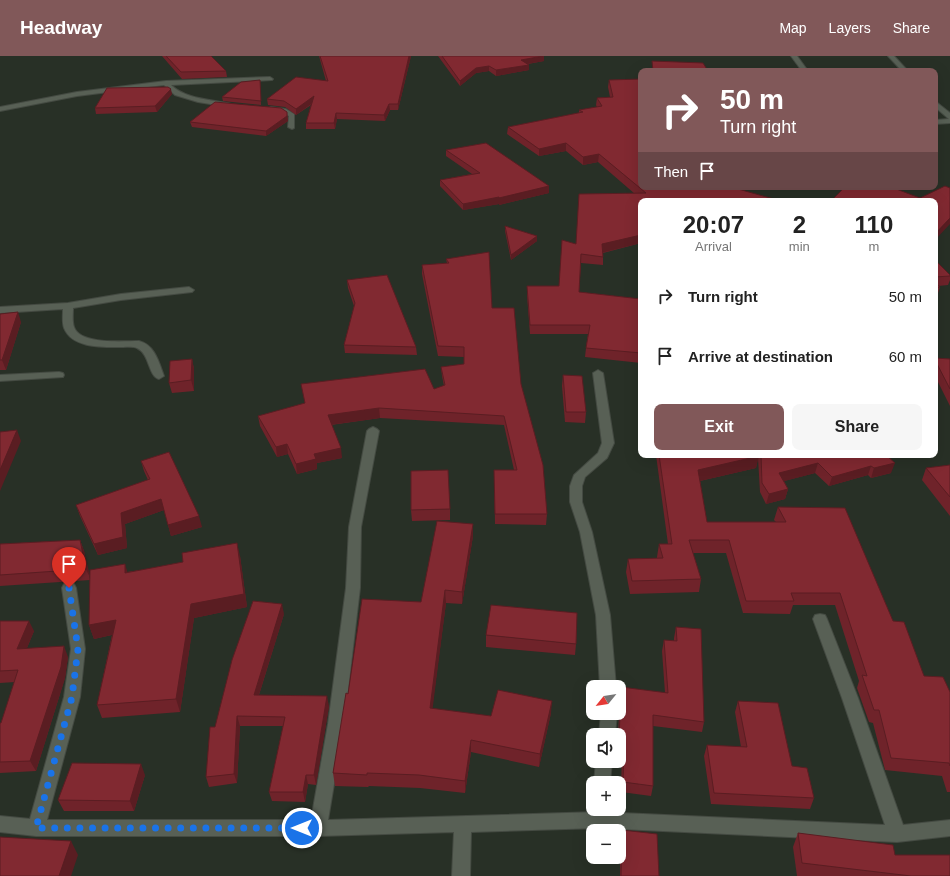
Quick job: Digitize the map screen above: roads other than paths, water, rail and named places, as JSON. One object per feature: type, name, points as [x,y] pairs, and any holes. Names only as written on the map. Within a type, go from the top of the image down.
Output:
[{"type":"street","points":[[794,56],[803,68]]},
{"type":"street","points":[[891,56],[902,68]]},
{"type":"street","points":[[0,109],[77,94],[166,83],[270,79]]},
{"type":"street","points":[[166,83],[177,94],[198,100],[238,106]]},
{"type":"street","points":[[938,106],[950,117]]},
{"type":"street","points":[[266,109],[284,110],[292,115],[292,127]]},
{"type":"street","points":[[938,122],[950,122]]},
{"type":"street","points":[[0,310],[68,306],[121,297],[188,290]]},
{"type":"street","points":[[68,306],[68,328],[75,338],[95,343],[139,344],[148,352],[159,376]]},
{"type":"street","points":[[598,373],[608,443],[604,455],[580,475],[576,486],[576,502],[586,532],[603,615],[608,680]]},
{"type":"street","points":[[0,378],[59,375]]},
{"type":"street","points":[[318,828],[336,724],[354,588],[355,528],[373,431]]},
{"type":"street","points":[[36,828],[72,697],[78,649],[69,588]]},
{"type":"street","points":[[820,619],[850,698],[897,834]]},
{"type":"street","points":[[0,824],[36,828],[318,828],[463,824],[586,815]]},
{"type":"street","points":[[626,816],[897,834],[950,828]]},
{"type":"street","points":[[461,876],[463,824]]}]
